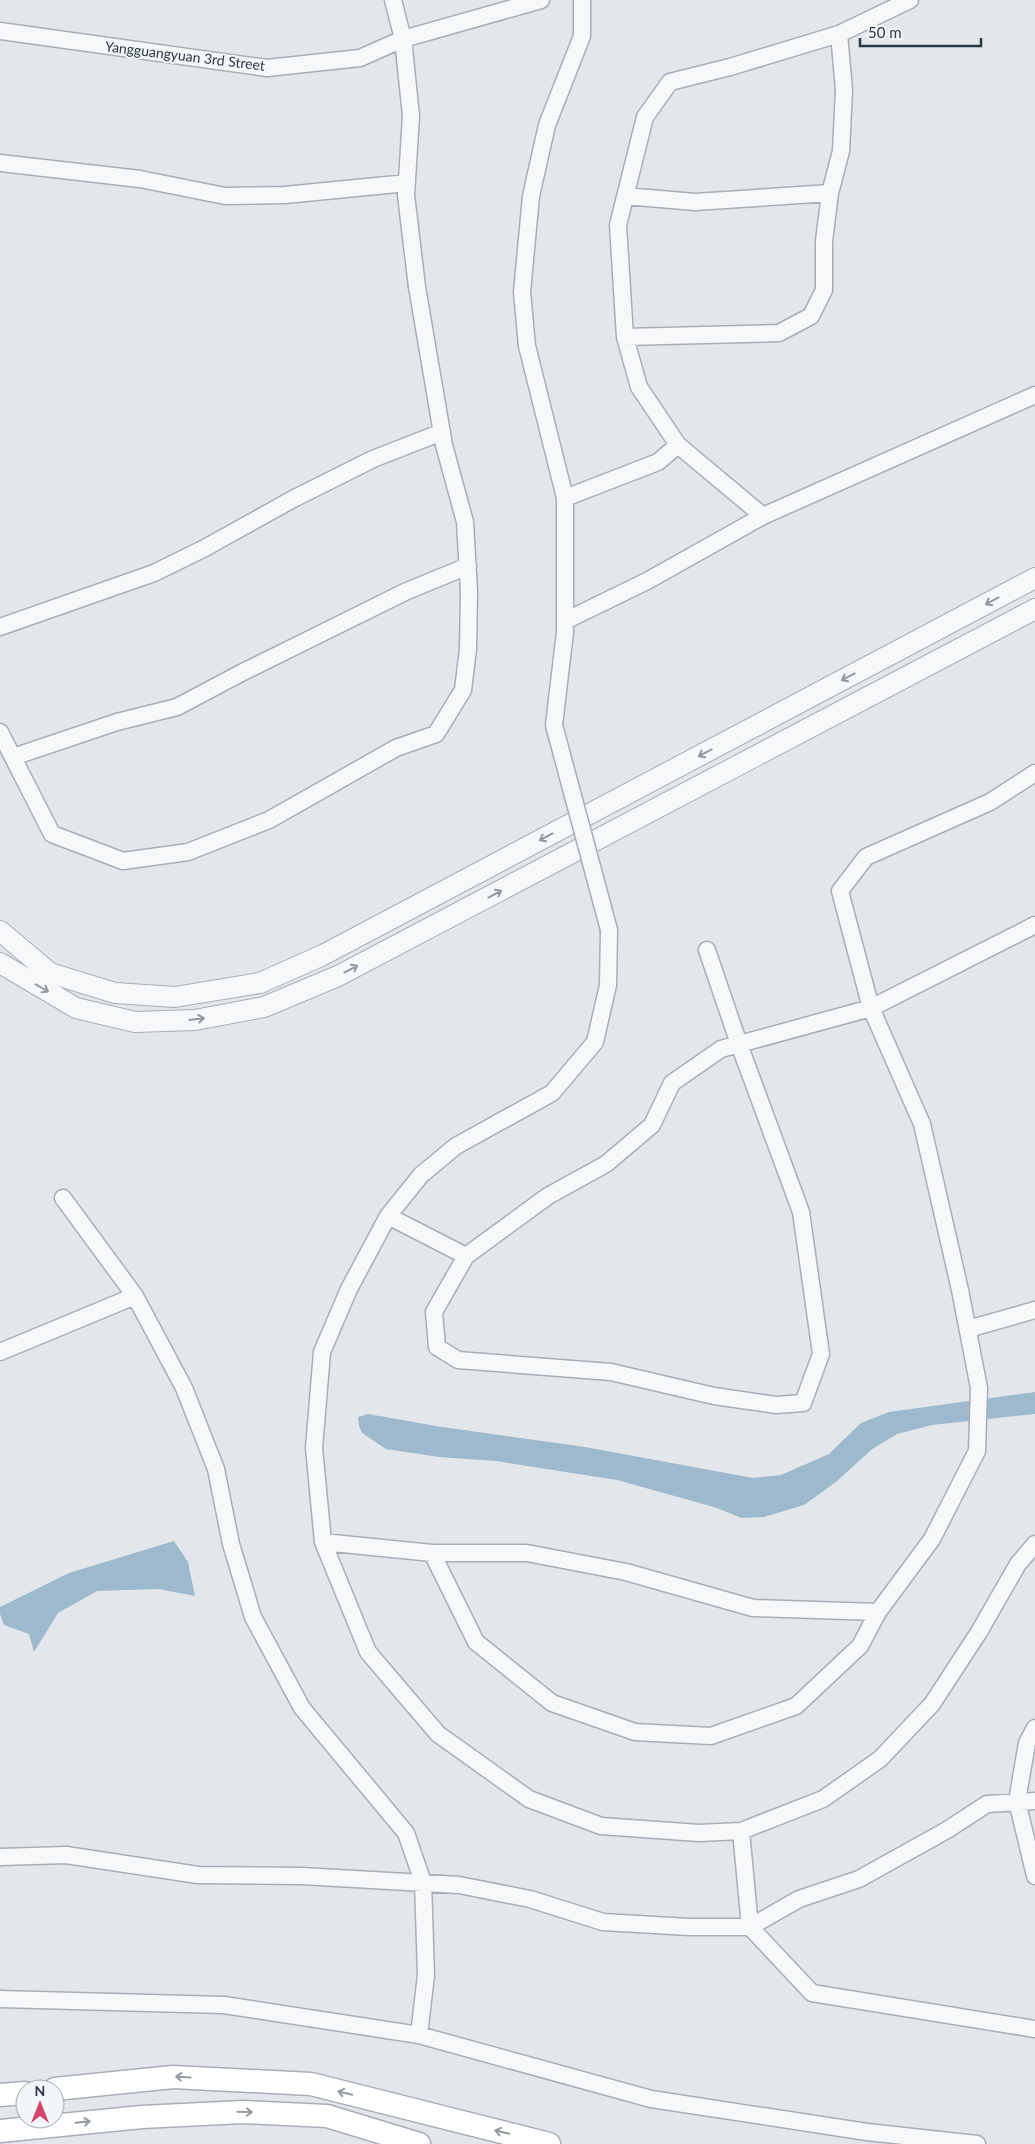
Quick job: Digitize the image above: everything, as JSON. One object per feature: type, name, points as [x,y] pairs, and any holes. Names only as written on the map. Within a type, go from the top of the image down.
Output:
[{"type":"main road","points":[[65,2088],[173,2077],[311,2084],[549,2144]]},
{"type":"main road","points":[[0,2095],[15,2094]]},
{"type":"main road","points":[[0,2131],[142,2116],[243,2112],[327,2116],[419,2144]]},
{"type":"street","points":[[0,732],[52,834],[123,861],[188,852],[269,820],[396,748],[436,734],[463,690],[468,650],[468,566],[465,522],[442,432],[416,287],[406,195],[411,116],[402,39],[394,0]]},
{"type":"street","name":"Yangguangyuan 3rd Street","points":[[0,31],[266,68],[360,58],[402,39],[541,0]]},
{"type":"street","points":[[582,0],[582,36],[547,125],[531,196],[522,292],[528,346],[565,498],[565,621],[554,725],[609,930],[608,985],[594,1042],[552,1094],[456,1146],[421,1176],[388,1216],[349,1289],[322,1352],[314,1448],[323,1542],[368,1652],[438,1734],[530,1799],[601,1826],[699,1833],[741,1831],[823,1799],[880,1759],[932,1704],[979,1632],[1018,1564],[1035,1544]]},
{"type":"street","points":[[762,516],[678,445],[639,387],[625,337],[618,225],[645,117],[670,82],[730,67],[839,34],[910,0]]},
{"type":"street","points":[[625,337],[779,333],[811,316],[824,290],[824,241],[830,193],[841,151],[844,90],[839,34]]},
{"type":"street","points":[[0,163],[140,179],[226,196],[285,195],[407,183]]},
{"type":"street","points":[[625,196],[695,202],[830,193]]},
{"type":"street","points":[[565,621],[647,581],[762,516],[1035,395]]},
{"type":"street","points":[[0,627],[154,573],[373,459],[442,432]]},
{"type":"street","points":[[565,498],[658,462],[678,445]]},
{"type":"street","points":[[13,757],[117,722],[177,707],[243,672],[407,591],[468,566]]},
{"type":"street","points":[[0,931],[50,973],[115,993],[175,997],[260,983],[323,955],[1035,578]]},
{"type":"street","points":[[0,963],[76,1008],[135,1022],[196,1020],[264,1007],[338,976],[1035,609]]},
{"type":"street","points":[[432,1552],[476,1642],[552,1703],[635,1732],[712,1736],[796,1706],[860,1646],[878,1612],[932,1539],[977,1451],[979,1388],[968,1329],[922,1124],[871,1008],[840,891],[866,857],[990,802],[1035,772]]},
{"type":"street","points":[[707,950],[739,1044],[801,1212],[821,1354],[803,1403],[776,1405],[714,1396],[611,1372],[458,1360],[437,1347],[434,1312],[466,1256],[548,1196],[606,1164],[652,1125],[672,1083],[721,1049],[739,1044],[871,1008],[1035,925]]},
{"type":"street","points":[[63,1198],[135,1296],[184,1388],[216,1469],[231,1544],[253,1617],[302,1708],[406,1833],[423,1882],[426,1975],[419,2034]]},
{"type":"street","points":[[388,1216],[466,1256]]},
{"type":"street","points":[[0,1352],[135,1296]]},
{"type":"street","points":[[968,1329],[1035,1310]]},
{"type":"street","points":[[323,1542],[432,1552],[527,1552],[626,1572],[753,1608],[878,1612]]},
{"type":"street","points":[[1035,1728],[1027,1743],[1018,1801],[1035,1876]]},
{"type":"street","points":[[0,1857],[66,1855],[198,1875],[302,1876],[459,1884],[530,1899],[603,1922],[689,1927],[750,1927],[799,1899],[860,1879],[947,1830],[987,1804],[1035,1801]]},
{"type":"street","points":[[741,1831],[750,1927],[812,1993],[1035,2029]]},
{"type":"street","points":[[0,1999],[224,2005],[419,2034],[651,2099],[867,2132],[977,2144]]},
{"type":"water","points":[[1035,1392],[1035,1414],[932,1425],[897,1434],[871,1450],[836,1482],[804,1505],[764,1517],[742,1518],[714,1507],[617,1480],[496,1461],[439,1457],[386,1449],[362,1433],[358,1417],[368,1414],[442,1427],[585,1447],[753,1478],[781,1475],[829,1454],[861,1423],[889,1412]]},
{"type":"water","points":[[174,1541],[188,1562],[195,1596],[158,1589],[97,1591],[58,1613],[34,1652],[29,1634],[4,1625],[0,1614],[0,1607],[69,1573]]}]
